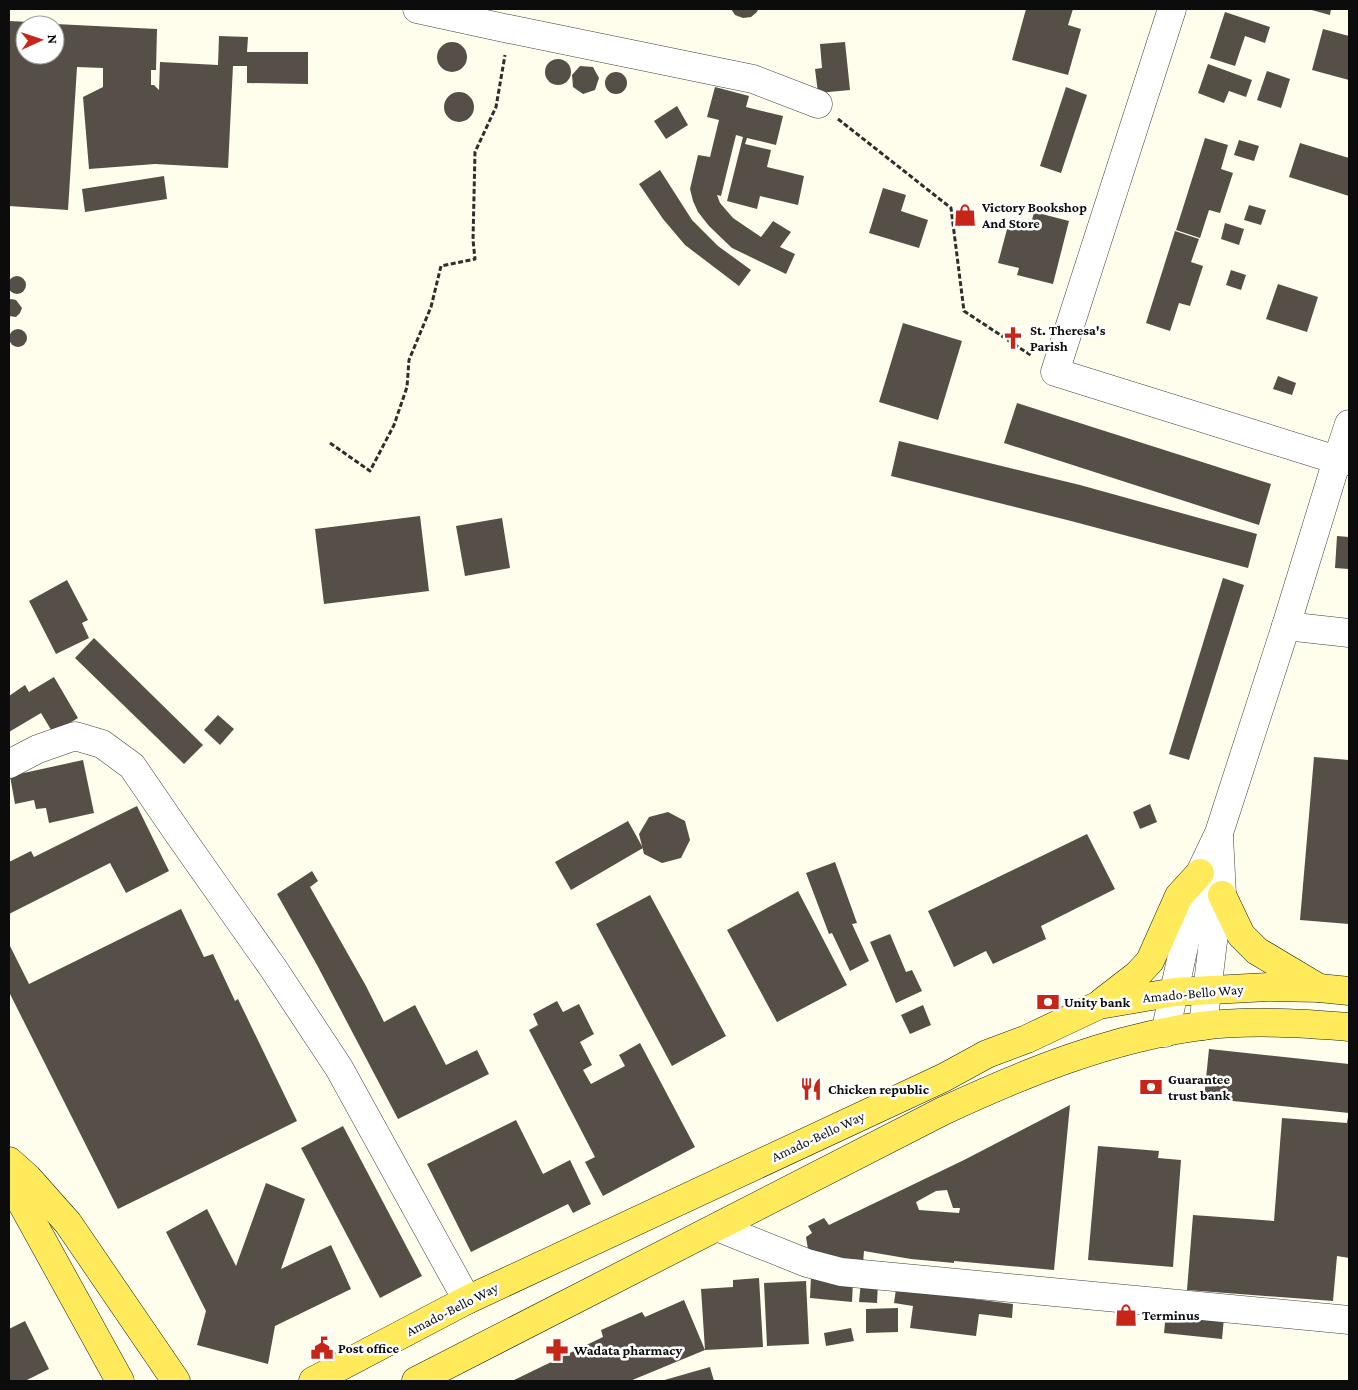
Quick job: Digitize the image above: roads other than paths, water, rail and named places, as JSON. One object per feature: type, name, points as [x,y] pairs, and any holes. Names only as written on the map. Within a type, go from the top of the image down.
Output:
[{"type":"main road","points":[[1099,1006],[1137,975],[1150,961],[1180,896],[1200,872]]},
{"type":"main road","points":[[1222,895],[1241,935],[1258,951],[1319,988]]},
{"type":"main road","name":"Amado-Bello Way","points":[[303,1381],[321,1377],[467,1300],[943,1078],[987,1054],[1027,1039],[1099,1006],[1175,992],[1207,990],[1319,988],[1349,991]]},
{"type":"main road","points":[[416,1381],[942,1111],[997,1086],[1086,1052],[1117,1042],[1203,1026],[1276,1022],[1349,1026]]},
{"type":"main road","points":[[9,1161],[28,1178],[68,1223],[176,1381]]},
{"type":"main road","points":[[9,1180],[119,1380]]},
{"type":"main road","points":[[157,1354],[182,1375],[193,1381]]},
{"type":"street","points":[[417,9],[509,30],[753,79],[818,104]]},
{"type":"street","points":[[1172,9],[1055,372],[1343,460]]},
{"type":"street","points":[[1165,1032],[1200,872],[1219,833],[1286,626],[1343,460],[1349,424]]},
{"type":"street","points":[[1286,626],[1349,634]]},
{"type":"street","points":[[9,764],[38,749],[75,736],[102,744],[132,766],[273,968],[339,1068],[467,1300]]},
{"type":"street","points":[[1203,1026],[1222,895],[1219,833]]},
{"type":"street","points":[[717,1227],[807,1263],[841,1272],[1349,1320]]},
{"type":"place","name":"Victory Bookshop And Store","points":[[965,215]]},
{"type":"place","name":"St. Theresa's Parish","points":[[1013,338]]},
{"type":"place","name":"Unity bank","points":[[1048,1002]]},
{"type":"place","name":"Guarantee trust bank","points":[[1151,1087]]},
{"type":"place","name":"Chicken republic","points":[[811,1089]]},
{"type":"place","name":"Terminus","points":[[1126,1315]]},
{"type":"place","name":"Post office","points":[[322,1348]]},
{"type":"place","name":"Wadata pharmacy","points":[[557,1350]]}]
